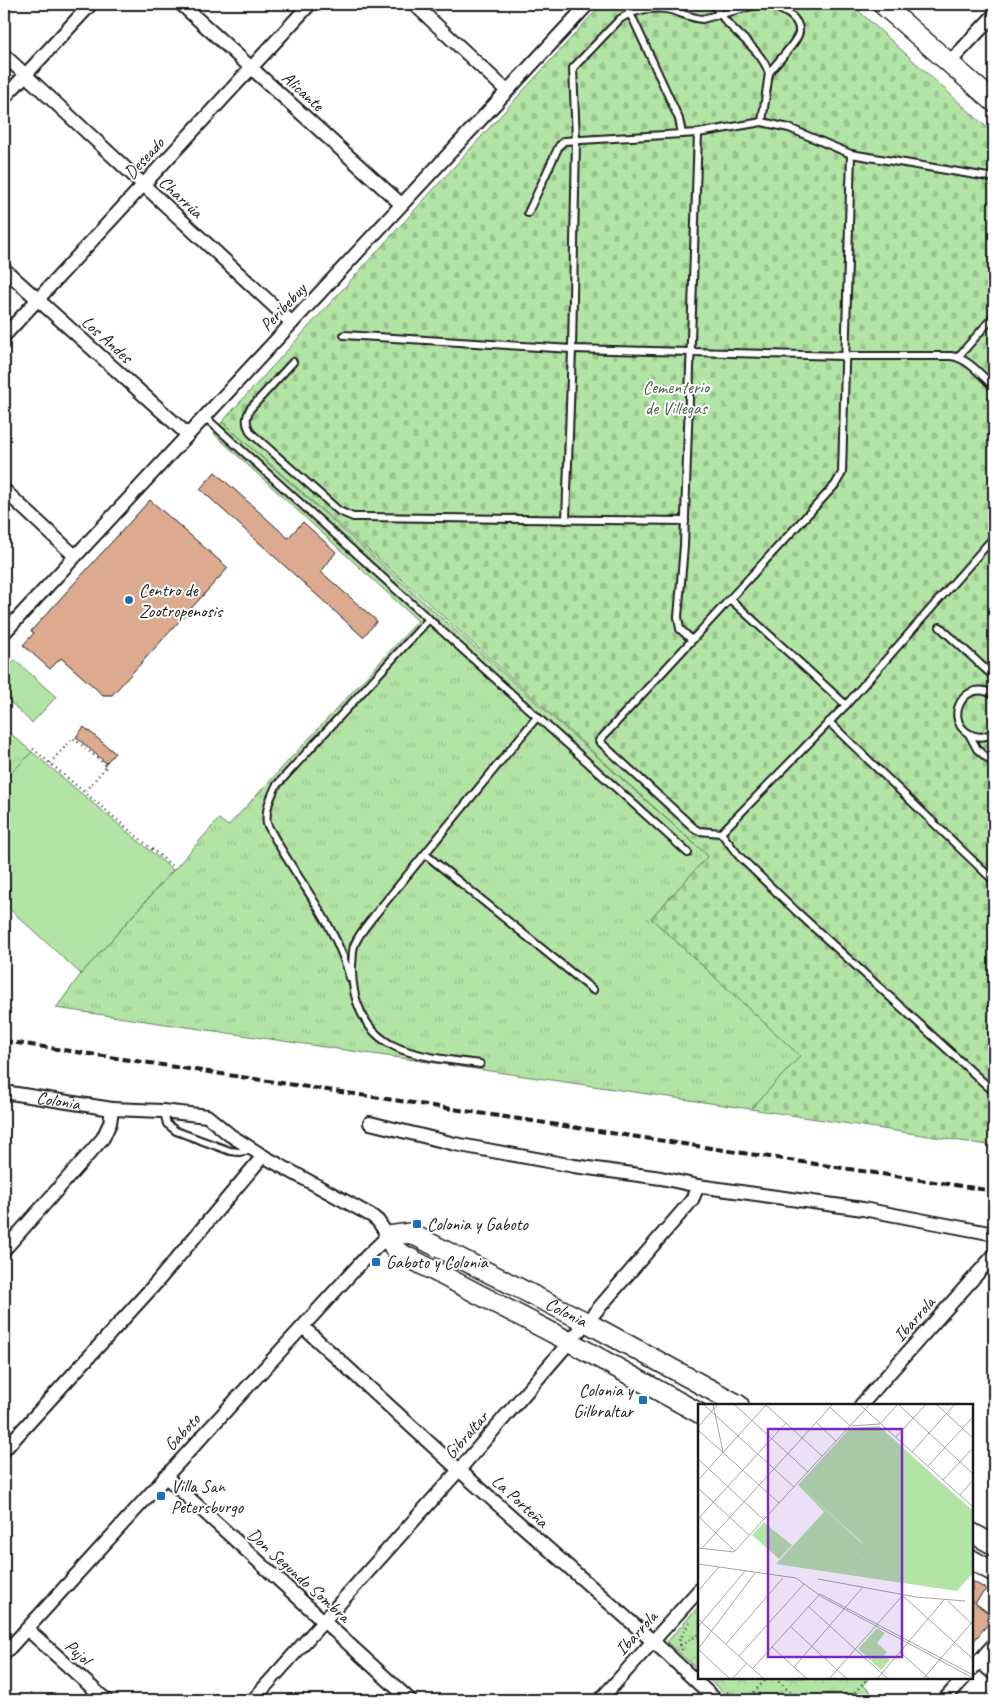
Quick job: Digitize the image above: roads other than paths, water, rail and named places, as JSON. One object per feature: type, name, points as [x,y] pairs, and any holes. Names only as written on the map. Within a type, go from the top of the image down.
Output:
[{"type":"street","points":[[4,98],[91,4]]},
{"type":"street","name":"Alicante","points":[[181,4],[401,204]]},
{"type":"street","name":"Deseado","points":[[4,336],[36,299],[310,4]]},
{"type":"street","points":[[414,4],[507,91]]},
{"type":"street","name":"Peribebuy","points":[[4,633],[588,4]]},
{"type":"street","points":[[882,4],[994,102]]},
{"type":"street","points":[[950,62],[994,15]]},
{"type":"street","name":"Charrúa","points":[[4,55],[292,323]]},
{"type":"street","name":"Los Andes","points":[[4,269],[188,435]]},
{"type":"street","points":[[4,490],[75,556]]},
{"type":"street","name":"Colonia","points":[[4,1092],[112,1109],[199,1115],[212,1119],[230,1135],[258,1153],[372,1216],[378,1221],[396,1251],[698,1411]]},
{"type":"street","points":[[4,1250],[103,1138],[110,1124],[112,1109]]},
{"type":"street","points":[[370,1123],[482,1149],[574,1166],[661,1178],[698,1186],[863,1209],[994,1234]]},
{"type":"street","points":[[4,1450],[157,1282],[258,1153]]},
{"type":"street","name":"Gibraltar","points":[[253,1700],[459,1470],[570,1342],[692,1200],[698,1186]]},
{"type":"street","name":"Colonia","points":[[388,1236],[410,1233],[586,1322],[737,1404]]},
{"type":"street","name":"Gaboto","points":[[4,1654],[164,1476],[367,1256],[388,1236]]},
{"type":"street","name":"Ibarrola","points":[[862,1404],[994,1255]]},
{"type":"street","name":"La Porteña","points":[[303,1326],[459,1470],[666,1653],[716,1700]]},
{"type":"street","name":"Don Segundo Sombra","points":[[164,1476],[410,1700]]},
{"type":"street","points":[[973,1534],[994,1545]]},
{"type":"street","points":[[973,1561],[994,1572]]},
{"type":"street","name":"Ibarrola","points":[[600,1700],[698,1591]]},
{"type":"street","name":"Pujol","points":[[27,1629],[106,1700]]},
{"type":"street","points":[[994,1644],[976,1665],[994,1674]]},
{"type":"street","points":[[944,1700],[963,1679]]},
{"type":"lane","points":[[714,4],[719,14],[762,58],[768,73],[762,122]]},
{"type":"lane","points":[[566,520],[576,140],[573,68],[620,19],[629,13],[666,9],[695,19],[702,19],[760,4]]},
{"type":"lane","points":[[765,4],[773,5],[794,18],[800,30],[797,38],[768,73]]},
{"type":"lane","points":[[629,13],[678,119],[682,134]]},
{"type":"lane","points":[[528,213],[561,143],[564,141],[698,133],[762,122],[789,128],[851,154],[994,178]]},
{"type":"lane","points":[[692,640],[680,629],[678,623],[691,353],[698,133]]},
{"type":"lane","points":[[851,154],[842,467],[839,479],[599,741],[699,831],[721,833],[739,856],[771,887],[994,1092]]},
{"type":"lane","points":[[958,357],[994,316]]},
{"type":"lane","points":[[344,335],[572,349],[691,353],[958,357],[994,387]]},
{"type":"lane","points":[[293,362],[250,409],[247,416],[247,426],[252,433],[339,511],[354,517],[684,521]]},
{"type":"lane","points":[[205,417],[688,853]]},
{"type":"lane","points":[[721,833],[846,705],[994,537]]},
{"type":"lane","points":[[730,599],[846,705]]},
{"type":"lane","points":[[429,619],[276,786],[266,814],[268,824],[335,939],[347,967],[361,1014],[366,1022],[378,1036],[395,1047],[432,1057],[480,1064]]},
{"type":"lane","points":[[940,627],[994,677]]},
{"type":"lane","points":[[994,694],[983,690],[969,693],[959,703],[957,717],[959,724],[969,734],[977,749],[994,764]]},
{"type":"lane","points":[[352,986],[353,953],[358,937],[537,717]]},
{"type":"lane","points":[[829,722],[994,881]]},
{"type":"lane","points":[[969,734],[984,737],[994,732]]},
{"type":"lane","points":[[425,854],[592,990]]},
{"type":"lane","points":[[164,1112],[167,1124],[176,1132],[230,1151],[258,1153]]},
{"type":"railway","points":[[4,1041],[994,1191]]},
{"type":"place","name":"Centro de Zootropenosis","points":[[129,600]]},
{"type":"place","name":"Colonia y Gaboto","points":[[417,1224]]},
{"type":"place","name":"Gaboto y Colonia","points":[[376,1262]]},
{"type":"place","name":"Colonia y Gilbraltar","points":[[643,1400]]},
{"type":"place","name":"Villa San Petersburgo","points":[[161,1496]]},
{"type":"park label","name":"Cementerio de Villegas","points":[[676,397]]}]
